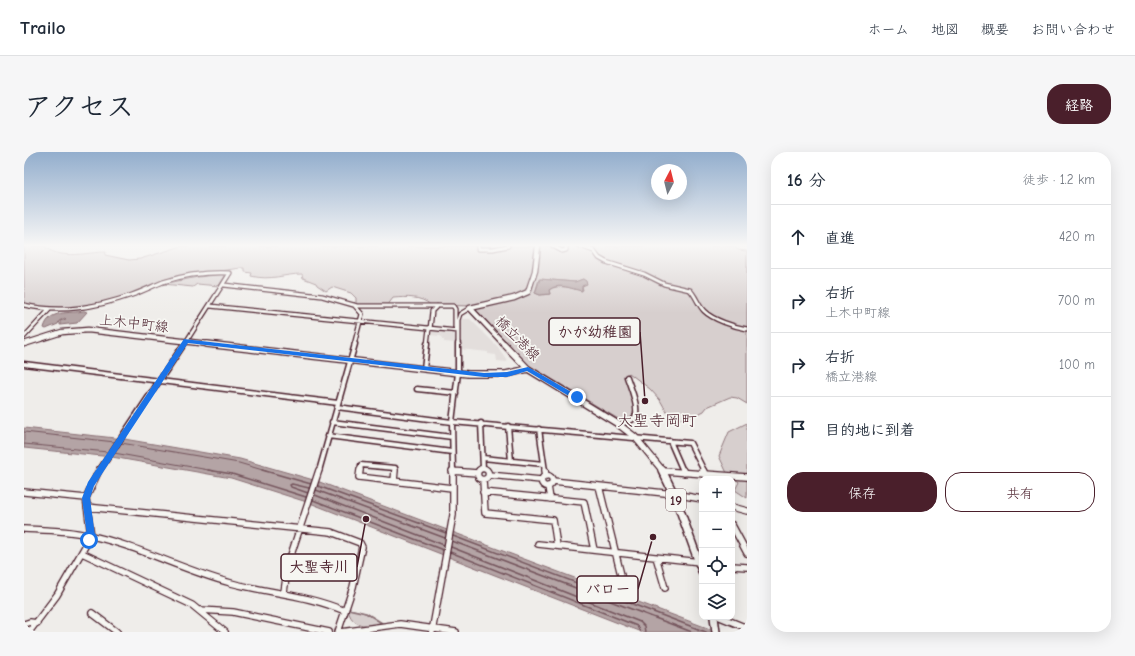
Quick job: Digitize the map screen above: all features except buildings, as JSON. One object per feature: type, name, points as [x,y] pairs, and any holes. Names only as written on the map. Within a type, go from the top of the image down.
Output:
[{"type":"main road","name":"橋立港線","points":[[534,268],[528,292],[516,299],[483,304],[470,308],[528,369],[618,424],[635,437],[663,471],[674,494],[699,559]]},
{"type":"main road","name":"上木中町線","points":[[24,344],[56,334],[81,330],[458,373],[500,376],[514,374],[528,369]]},
{"type":"main road","points":[[714,620],[716,632]]},
{"type":"street","points":[[627,268],[644,274],[664,284],[690,290],[694,293],[703,310],[709,315],[737,327],[747,329]]},
{"type":"street","points":[[24,305],[49,310],[94,305],[134,294],[165,281],[199,274],[229,273],[224,285],[95,476],[86,498],[91,536],[57,595],[29,632]]},
{"type":"street","points":[[224,285],[322,296],[354,306],[455,307],[455,327],[458,331]]},
{"type":"street","points":[[210,306],[458,331]]},
{"type":"street","points":[[284,592],[288,564],[318,473],[361,321],[362,314],[354,306]]},
{"type":"street","points":[[424,369],[432,311],[437,306]]},
{"type":"street","points":[[432,631],[452,521],[452,422],[458,373],[459,315],[463,311],[470,308]]},
{"type":"street","points":[[24,337],[49,310]]},
{"type":"street","points":[[24,364],[160,381],[452,422],[481,423],[690,443],[706,476]]},
{"type":"street","points":[[618,424],[633,420],[637,415],[637,408],[627,377]]},
{"type":"street","points":[[418,389],[456,393]]},
{"type":"street","points":[[332,422],[452,438]]},
{"type":"street","points":[[481,423],[483,469]]},
{"type":"street","points":[[508,426],[511,461]]},
{"type":"street","points":[[539,429],[546,476]]},
{"type":"street","points":[[328,436],[452,452]]},
{"type":"street","points":[[670,441],[684,473]]},
{"type":"street","points":[[483,458],[544,464]]},
{"type":"street","points":[[394,481],[395,468],[361,465],[359,477],[452,488]]},
{"type":"street","points":[[477,474],[478,470],[483,469]]},
{"type":"street","points":[[483,469],[487,471],[489,475],[541,480],[543,484],[548,486],[552,486],[553,481]]},
{"type":"street","points":[[452,471],[477,474],[479,478],[483,480]]},
{"type":"street","points":[[663,471],[701,476]]},
{"type":"street","points":[[483,480],[488,478],[489,475]]},
{"type":"street","points":[[541,480],[542,477],[546,476]]},
{"type":"street","points":[[546,476],[551,478],[553,481],[674,494],[699,498]]},
{"type":"street","points":[[735,477],[747,477]]},
{"type":"street","points":[[483,480],[484,513],[553,520],[557,546]]},
{"type":"street","points":[[548,486],[550,499]]},
{"type":"street","points":[[599,486],[621,575]]},
{"type":"street","points":[[24,492],[86,498]]},
{"type":"street","points":[[483,492],[584,502],[594,550]]},
{"type":"street","points":[[87,507],[334,533],[360,543],[362,546],[355,579],[338,632]]},
{"type":"street","points":[[735,507],[747,511]]},
{"type":"street","points":[[24,529],[91,536],[207,576],[311,598],[344,610]]},
{"type":"street","points":[[735,531],[747,553]]},
{"type":"street","points":[[538,544],[699,562]]},
{"type":"street","points":[[82,554],[113,566],[157,590],[184,601],[200,610],[225,632]]},
{"type":"street","points":[[656,557],[665,588]]},
{"type":"street","points":[[735,566],[747,567]]},
{"type":"street","points":[[200,610],[210,610],[256,617],[295,627],[328,632]]},
{"type":"street","points":[[92,614],[117,632]]},
{"type":"street","points":[[727,620],[747,628]]},
{"type":"street","points":[[24,624],[30,622],[37,623]]},
{"type":"street","points":[[341,632],[400,624],[432,631],[456,632]]},
{"type":"shaded area","points":[[24,268],[238,268],[166,279],[136,293],[91,305],[56,309],[41,308],[24,304]]},
{"type":"shaded area","points":[[245,268],[747,268],[747,404],[737,398],[730,397],[707,407],[704,411],[698,414],[688,418],[678,419],[668,414],[660,400],[650,389],[629,373],[626,377],[635,406],[634,418],[620,420],[527,364],[472,306],[431,305],[422,300],[408,297],[393,298],[387,306],[356,305],[356,298],[351,293],[332,287],[326,291],[316,283],[303,278],[302,274],[265,278],[251,276],[252,273],[245,272]],"holes":[[[539,279],[575,282],[583,279],[587,283],[582,286],[583,290],[557,287],[549,290],[550,294],[540,295],[535,293]]]},
{"type":"shaded area","points":[[226,274],[219,286],[197,284],[193,287],[163,284],[198,277]]},
{"type":"shaded area","points":[[460,319],[470,319],[498,347],[508,362],[497,361],[496,355],[488,354],[488,352],[460,349]]},
{"type":"shaded area","points":[[431,330],[454,332],[456,343],[444,342],[441,336],[430,335]]},
{"type":"shaded area","points":[[747,423],[747,498],[735,490],[739,482],[735,479],[735,476],[731,476],[727,473],[719,456],[729,432]]},
{"type":"shaded area","points":[[348,609],[357,610],[366,614],[381,624],[360,624],[352,619]]},
{"type":"water","points":[[540,279],[575,282],[583,279],[587,284],[582,286],[582,291],[557,286],[549,290],[550,294],[540,295],[535,293]]},
{"type":"water","points":[[84,311],[87,312],[77,323],[60,325],[60,321],[66,319],[65,318],[59,321],[58,324],[46,329],[44,328],[50,318],[55,315]]},
{"type":"water","points":[[24,428],[124,439],[240,459],[317,481],[718,632],[641,632],[310,503],[231,478],[112,457],[24,448]]},
{"type":"waterway","points":[[348,609],[366,613],[382,623]]},
{"type":"place","name":"かが幼稚園","points":[[645,401]]},
{"type":"place","name":"大聖寺川","points":[[366,519]]},
{"type":"place","name":"バロー","points":[[653,537]]},
{"type":"district","name":"大聖寺岡町","points":[[657,420]]},
{"type":"route","points":[[89,540],[91,536],[86,498],[91,484],[186,341],[493,376],[518,373],[528,369],[577,397]]}]
